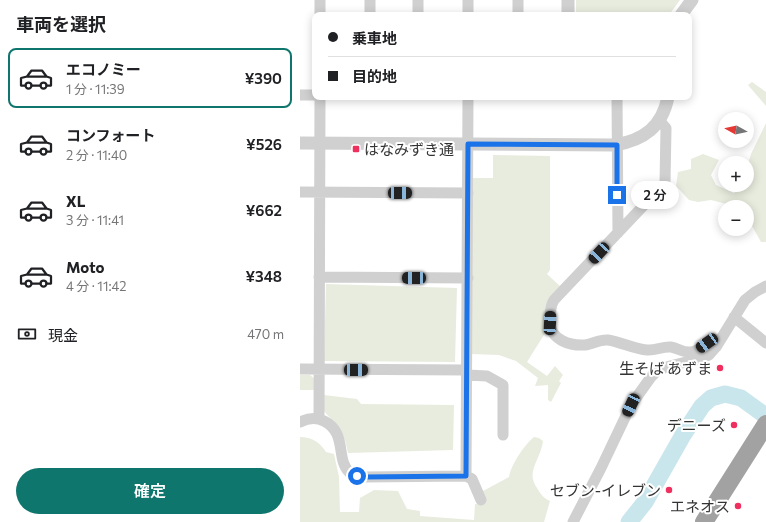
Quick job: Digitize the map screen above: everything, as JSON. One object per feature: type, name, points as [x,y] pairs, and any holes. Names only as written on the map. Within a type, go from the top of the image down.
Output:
[{"type":"highway","points":[[704,522],[766,424]]},
{"type":"street","points":[[320,0],[320,12]]},
{"type":"street","points":[[370,0],[370,12]]},
{"type":"street","points":[[418,0],[418,12]]},
{"type":"street","points":[[468,0],[468,12]]},
{"type":"street","points":[[518,0],[518,12]]},
{"type":"street","points":[[568,0],[568,12]]},
{"type":"street","points":[[683,12],[692,0]]},
{"type":"street","points":[[300,95],[312,95]]},
{"type":"street","points":[[319,418],[320,100]]},
{"type":"street","points":[[466,476],[468,100]]},
{"type":"street","points":[[617,100],[618,233]]},
{"type":"street","points":[[300,143],[617,145],[642,137],[651,130],[663,113],[667,100]]},
{"type":"street","points":[[659,120],[666,128],[665,183],[552,304],[550,323],[551,329],[554,335],[570,344],[586,345],[600,340],[607,340],[644,350],[671,347],[689,353],[695,352],[714,339],[719,342]]},
{"type":"street","points":[[300,192],[468,193]]},
{"type":"street","points":[[319,277],[468,278]]},
{"type":"street","points":[[573,522],[631,405],[651,377],[658,370],[702,358],[709,354],[719,342],[745,300],[766,286]]},
{"type":"street","points":[[734,317],[766,343]]},
{"type":"street","points":[[300,369],[466,373],[487,376],[503,385],[503,435]]},
{"type":"street","points":[[300,422],[311,418],[319,418],[333,427],[341,443],[343,460],[346,467],[350,472],[357,476],[466,476],[472,479],[481,500]]},
{"type":"shaded area","points":[[576,0],[680,0],[671,12],[576,12]]},
{"type":"shaded area","points":[[752,82],[766,92],[766,106],[748,85]]},
{"type":"shaded area","points":[[766,123],[766,242],[761,242],[754,230],[754,200],[718,200],[718,202],[711,200],[698,202],[689,200],[676,186],[678,172],[691,169],[691,159],[703,154],[718,160],[711,175],[716,185],[718,186],[718,192],[754,192],[754,156],[750,156]]},
{"type":"shaded area","points":[[493,155],[550,156],[550,270],[547,274],[562,288],[547,330],[527,362],[547,376],[555,366],[563,375],[559,381],[561,383],[551,402],[548,400],[548,385],[535,386],[538,378],[516,361],[499,355],[470,354],[472,178],[493,178]]},
{"type":"shaded area","points":[[326,284],[457,288],[455,362],[324,361]]},
{"type":"shaded area","points":[[300,375],[310,375],[315,379],[314,390],[300,390]]},
{"type":"shaded area","points":[[324,395],[357,399],[361,404],[454,405],[453,450],[348,453],[345,439],[337,426],[324,411]]},
{"type":"shaded area","points":[[300,437],[315,441],[321,445],[326,452],[334,454],[339,477],[340,512],[359,512],[360,498],[374,490],[398,491],[407,509],[420,511],[420,516],[474,520],[475,504],[485,504],[483,491],[509,477],[512,467],[522,450],[534,437],[539,438],[543,441],[542,448],[533,471],[533,476],[534,482],[540,492],[550,501],[544,522],[300,522]]},
{"type":"waterway","points":[[629,522],[645,502],[683,435],[702,406],[711,398],[725,394],[741,398],[763,414]]},
{"type":"place","name":"はなみずき通","points":[[356,149]]},
{"type":"place","name":"生そば あずま","points":[[720,368]]},
{"type":"place","name":"デニーズ","points":[[734,425]]},
{"type":"place","name":"セブン-イレブン","points":[[669,490]]},
{"type":"place","name":"エネオス","points":[[738,506]]},
{"type":"route","points":[[357,476],[466,476],[468,144],[617,145],[617,195]]}]
